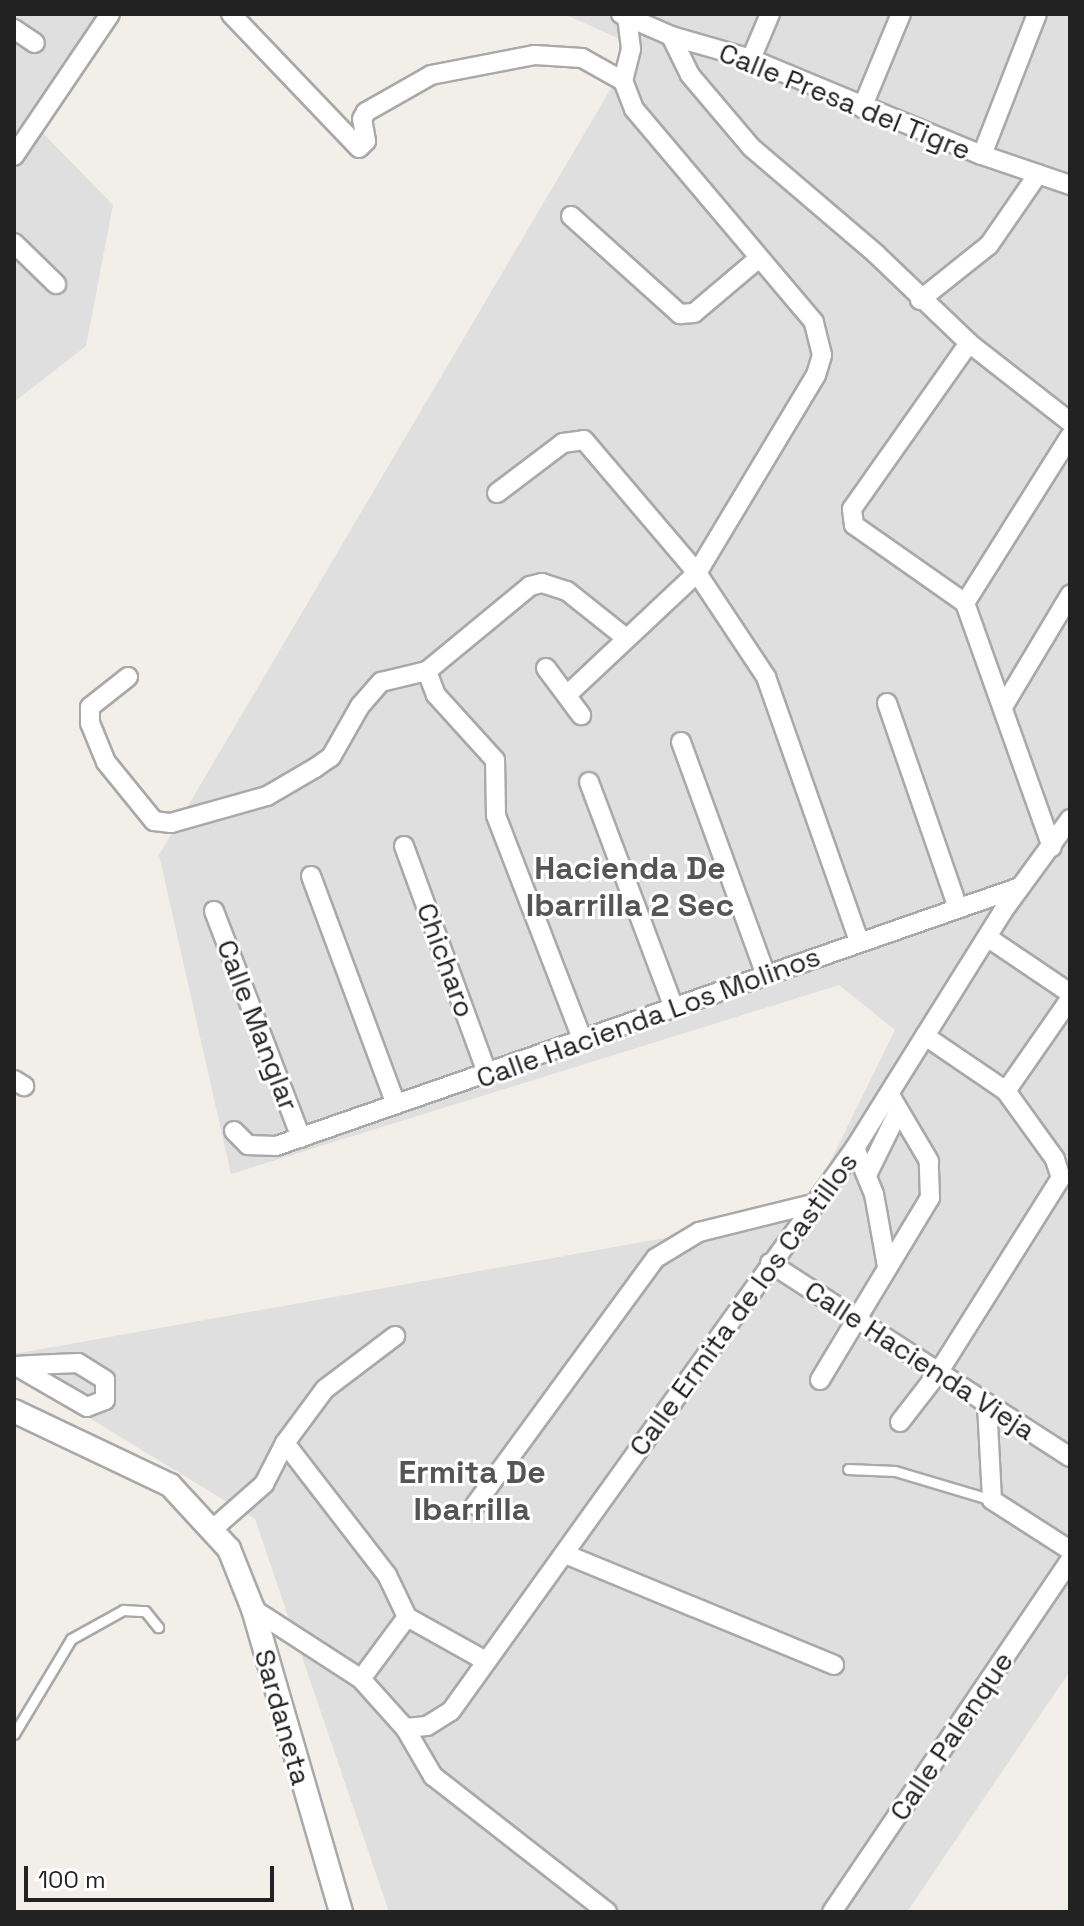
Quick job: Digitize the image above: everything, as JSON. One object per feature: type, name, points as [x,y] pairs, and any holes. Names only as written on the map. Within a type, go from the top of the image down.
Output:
[{"type":"street","points":[[14,156],[110,14]]},
{"type":"street","points":[[231,14],[359,148],[366,141],[362,119],[366,112],[445,72],[535,55],[582,58],[623,81],[653,136],[814,322],[822,355],[816,375],[697,573],[567,695]]},
{"type":"street","points":[[751,59],[770,14]]},
{"type":"street","points":[[862,108],[901,14]]},
{"type":"street","points":[[982,155],[1037,14]]},
{"type":"street","points":[[623,81],[631,49],[625,15]]},
{"type":"street","name":"Calle Presa del Tigre","points":[[625,15],[671,36],[751,59],[862,108],[982,155],[1070,185]]},
{"type":"street","points":[[14,29],[35,43]]},
{"type":"street","points":[[671,36],[690,75],[729,124],[876,254],[920,300],[969,343],[1070,422]]},
{"type":"street","points":[[920,300],[989,245],[1038,174]]},
{"type":"street","points":[[571,216],[680,314],[694,313],[759,258]]},
{"type":"street","points":[[14,243],[56,284]]},
{"type":"street","points":[[969,343],[852,509],[854,525],[965,603],[1052,847]]},
{"type":"street","points":[[965,603],[1070,436]]},
{"type":"street","points":[[497,493],[563,443],[584,440],[697,573],[760,666],[859,941]]},
{"type":"street","points":[[128,677],[90,707],[90,723],[106,762],[154,821],[171,823],[267,796],[315,768],[331,757],[360,706],[381,682],[427,671],[530,586],[542,583],[567,591],[626,638]]},
{"type":"street","points":[[1003,707],[1070,595]]},
{"type":"street","points":[[546,668],[581,715]]},
{"type":"street","points":[[427,671],[436,695],[495,760],[496,815],[583,1041]]},
{"type":"street","points":[[887,703],[957,905]]},
{"type":"street","points":[[681,742],[766,975]]},
{"type":"street","points":[[589,782],[674,1008]]},
{"type":"street","name":"Calle Ermita de los Castillos","points":[[405,1728],[439,1721],[565,1554],[812,1204],[894,1102],[925,1036],[1020,887],[1070,819]]},
{"type":"street","name":"Chicharo","points":[[404,846],[488,1075]]},
{"type":"street","points":[[311,876],[396,1104]]},
{"type":"street","name":"Calle Hacienda Los Molinos","points":[[234,1131],[248,1145],[276,1146],[488,1075],[957,905],[1020,887]]},
{"type":"street","name":"Calle Manglar","points":[[214,911],[301,1138]]},
{"type":"street","points":[[987,937],[1070,996],[1006,1091]]},
{"type":"street","points":[[900,1422],[938,1373],[1061,1178],[1055,1159],[1006,1091],[925,1036]]},
{"type":"street","points":[[868,1173],[894,1102]]},
{"type":"street","points":[[820,1380],[930,1198],[929,1161],[894,1102]]},
{"type":"street","points":[[855,1148],[868,1173],[887,1266]]},
{"type":"street","points":[[475,1505],[656,1258],[699,1232],[812,1204]]},
{"type":"street","name":"Calle Hacienda Vieja","points":[[770,1263],[1070,1457]]},
{"type":"street","points":[[214,1528],[264,1484],[285,1443],[325,1389],[395,1336]]},
{"type":"street","points":[[987,1404],[992,1500],[1070,1550]]},
{"type":"street","name":"Sardaneta","points":[[14,1411],[170,1485],[214,1528],[229,1549],[253,1609],[341,1912]]},
{"type":"street","points":[[285,1443],[387,1575],[407,1617],[486,1661]]},
{"type":"street","points":[[565,1554],[834,1665]]},
{"type":"street","name":"Calle Palenque","points":[[832,1912],[1070,1560]]},
{"type":"street","points":[[253,1609],[361,1679],[405,1728],[433,1776],[607,1912]]},
{"type":"street","points":[[361,1679],[407,1617]]},
{"type":"lane","points":[[848,1469],[895,1471],[992,1500]]},
{"type":"lane","points":[[14,1734],[71,1639],[123,1610],[145,1611],[158,1627]]},
{"type":"shaded area","points":[[14,14],[110,14],[38,128],[113,205],[86,346],[14,402]]},
{"type":"shaded area","points":[[564,14],[1070,14],[1070,1671],[907,1912],[389,1912],[255,1519],[14,1372],[14,1354],[805,1213],[895,1030],[839,985],[231,1174],[159,855],[636,46]]},
{"type":"district","name":"Hacienda De Ibarrilla 2 Sec","points":[[630,888]]},
{"type":"district","name":"Ermita De Ibarrilla","points":[[472,1492]]}]
